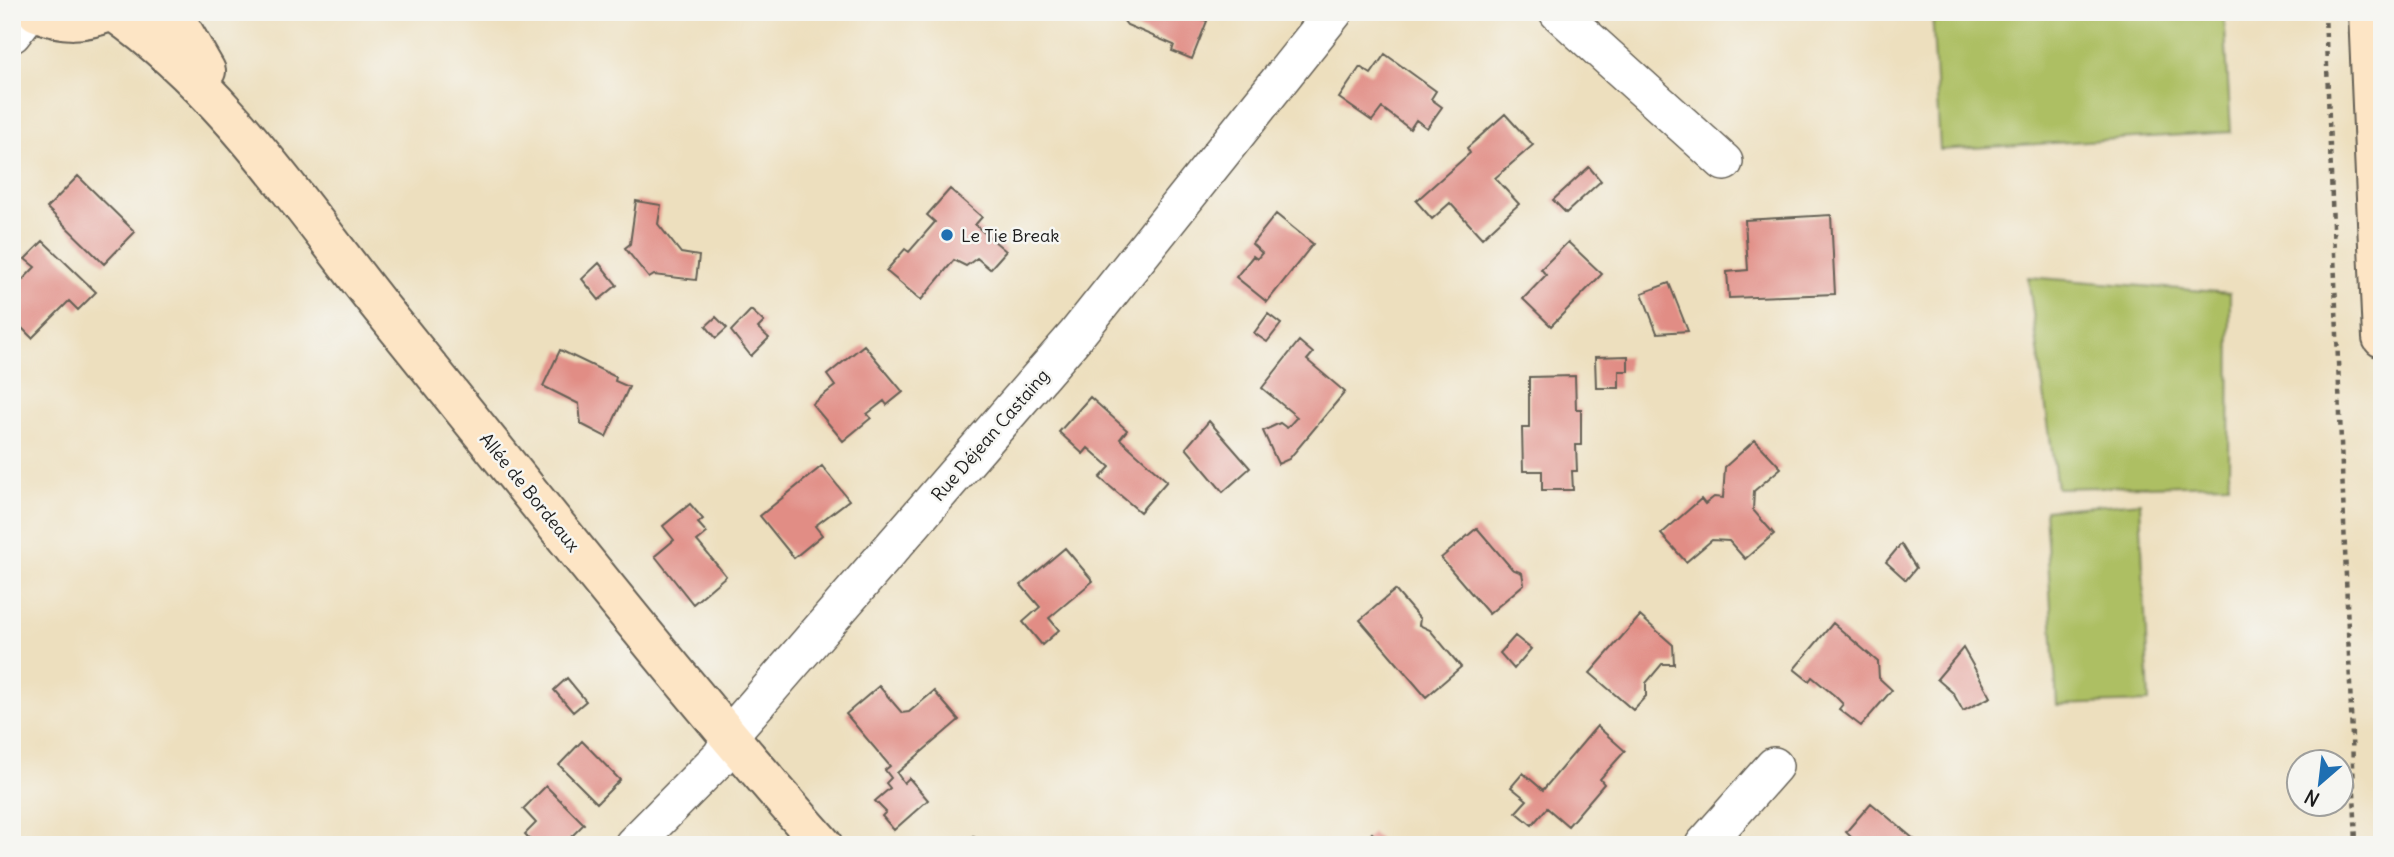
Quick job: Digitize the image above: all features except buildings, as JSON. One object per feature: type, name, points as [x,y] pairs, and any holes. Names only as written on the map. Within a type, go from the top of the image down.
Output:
[{"type":"main road","points":[[37,12],[58,20],[86,21],[112,12]]},
{"type":"main road","name":"Allée de Bordeaux","points":[[112,12],[178,62],[244,132],[342,259],[730,741],[823,845]]},
{"type":"main road","name":"Allée de Bordeaux","points":[[172,12],[244,132]]},
{"type":"main road","points":[[2368,12],[2382,338]]},
{"type":"street","points":[[12,34],[29,12]]},
{"type":"street","name":"Rue Déjean Castaing","points":[[633,845],[721,756],[739,724],[1077,334],[1334,12]]},
{"type":"street","points":[[1558,12],[1724,162]]},
{"type":"street","points":[[1704,845],[1774,766]]},
{"type":"path","points":[[2325,12],[2356,845]]},
{"type":"green space","points":[[1932,12],[2224,12],[2231,132],[1940,150]]},
{"type":"green space","points":[[2028,277],[2230,293],[2229,484],[2057,488]]},
{"type":"green space","points":[[2140,502],[2149,702],[2057,705],[2045,510]]},
{"type":"place","name":"Le Tie Break","points":[[947,235]]}]
